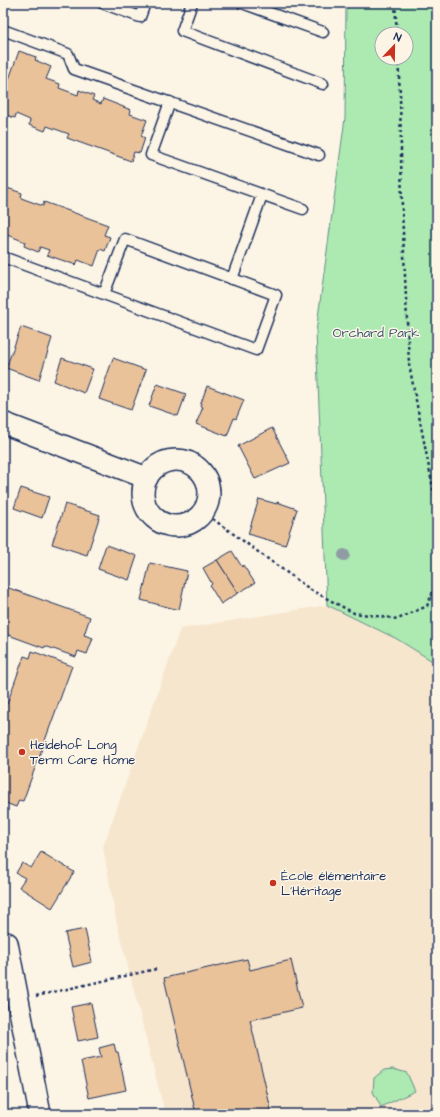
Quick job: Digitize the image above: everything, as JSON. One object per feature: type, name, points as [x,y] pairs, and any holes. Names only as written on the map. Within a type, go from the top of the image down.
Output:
[{"type":"street","points":[[3,423],[147,478]]},
{"type":"street","points":[[175,460],[187,462],[197,467],[209,486],[208,502],[204,512],[195,520],[185,525],[178,526],[167,524],[154,517],[147,508],[144,500],[144,489],[147,478],[158,466],[168,461],[175,460]]},
{"type":"street","points":[[3,944],[7,943],[40,1114]]},
{"type":"lane","points":[[102,3],[140,17],[145,3]]},
{"type":"lane","points":[[192,3],[182,31],[323,84]]},
{"type":"lane","points":[[242,3],[323,32]]},
{"type":"lane","points":[[3,42],[5,31],[68,54],[74,68],[319,155]]},
{"type":"lane","points":[[170,102],[151,155],[303,210]]},
{"type":"lane","points":[[232,279],[262,195]]},
{"type":"lane","points":[[3,257],[256,350],[276,295],[125,239],[104,294]]},
{"type":"path","points":[[341,3],[341,9]]},
{"type":"path","points":[[395,3],[396,26]]},
{"type":"path","points":[[398,66],[402,210],[409,364],[437,509]]},
{"type":"path","points":[[204,512],[311,590],[354,613],[398,619],[427,606],[437,582]]},
{"type":"path","points":[[18,1000],[156,969]]},
{"type":"shaded area","name":"École élémentaire L'Héritage","points":[[327,605],[397,639],[437,664],[437,1100],[429,1114],[165,1114],[116,920],[103,847],[180,629]]},
{"type":"green space","name":"Orchard Park","points":[[346,3],[437,3],[437,664],[397,639],[327,605],[316,332],[345,118]]},
{"type":"green space","points":[[393,1069],[407,1073],[415,1091],[381,1107],[373,1092],[374,1078],[384,1070]]},
{"type":"building","points":[[19,51],[36,57],[35,60],[51,67],[46,79],[60,84],[59,88],[78,95],[79,90],[94,96],[92,100],[101,104],[103,99],[131,110],[130,114],[147,120],[141,136],[145,138],[140,153],[134,152],[131,161],[67,138],[69,134],[47,126],[45,131],[29,125],[30,120],[16,114],[15,118],[3,114],[3,96]]},
{"type":"building","points":[[7,188],[22,193],[21,198],[43,206],[44,202],[108,225],[104,235],[110,237],[105,251],[100,249],[94,266],[78,260],[76,265],[47,255],[49,250],[40,247],[38,252],[24,246],[25,242],[8,235],[6,240],[3,239],[3,191],[6,192]]},
{"type":"building","points":[[21,327],[52,338],[39,380],[6,368]]},
{"type":"building","points":[[62,358],[93,369],[84,393],[54,381]]},
{"type":"building","points":[[113,358],[146,370],[131,410],[99,399]]},
{"type":"building","points":[[157,384],[186,394],[178,416],[149,406]]},
{"type":"building","points":[[207,386],[244,400],[236,419],[234,418],[227,436],[196,424],[203,407],[200,406]]},
{"type":"building","points":[[272,428],[290,463],[255,479],[238,446]]},
{"type":"building","points":[[21,488],[49,497],[42,518],[14,508]]},
{"type":"building","points":[[259,499],[277,504],[277,502],[297,509],[285,545],[248,534]]},
{"type":"building","points":[[65,504],[100,515],[87,555],[52,544]]},
{"type":"building","points":[[106,545],[137,556],[129,580],[98,569]]},
{"type":"building","points":[[232,551],[242,567],[243,565],[255,583],[238,593],[217,560]]},
{"type":"building","points":[[217,560],[238,593],[221,604],[210,586],[212,584],[203,568]]},
{"type":"building","points":[[150,563],[187,571],[179,610],[141,600]]},
{"type":"building","points":[[3,586],[90,617],[84,635],[93,638],[87,654],[78,651],[76,657],[45,646],[44,648],[3,633]]},
{"type":"building","name":"Heidehof Long Term Care Home","points":[[32,651],[72,666],[23,801],[19,800],[16,807],[3,802],[3,702],[7,704],[24,656],[30,658]]},
{"type":"building","points":[[41,852],[74,872],[52,908],[19,887],[25,878],[16,873],[22,863],[31,868]]},
{"type":"building","points":[[85,929],[92,962],[73,967],[65,933]]},
{"type":"building","points":[[247,959],[250,970],[291,960],[302,1008],[250,1020],[272,1114],[196,1114],[164,978]]},
{"type":"building","points":[[91,1003],[98,1037],[78,1041],[71,1007]]},
{"type":"building","points":[[114,1044],[116,1052],[118,1052],[126,1090],[89,1098],[81,1061],[101,1057],[99,1048]]},
{"type":"place","name":"Heidehof Long Term Care Home","points":[[22,752]]},
{"type":"place","name":"École élémentaire L'Héritage","points":[[273,883]]}]
